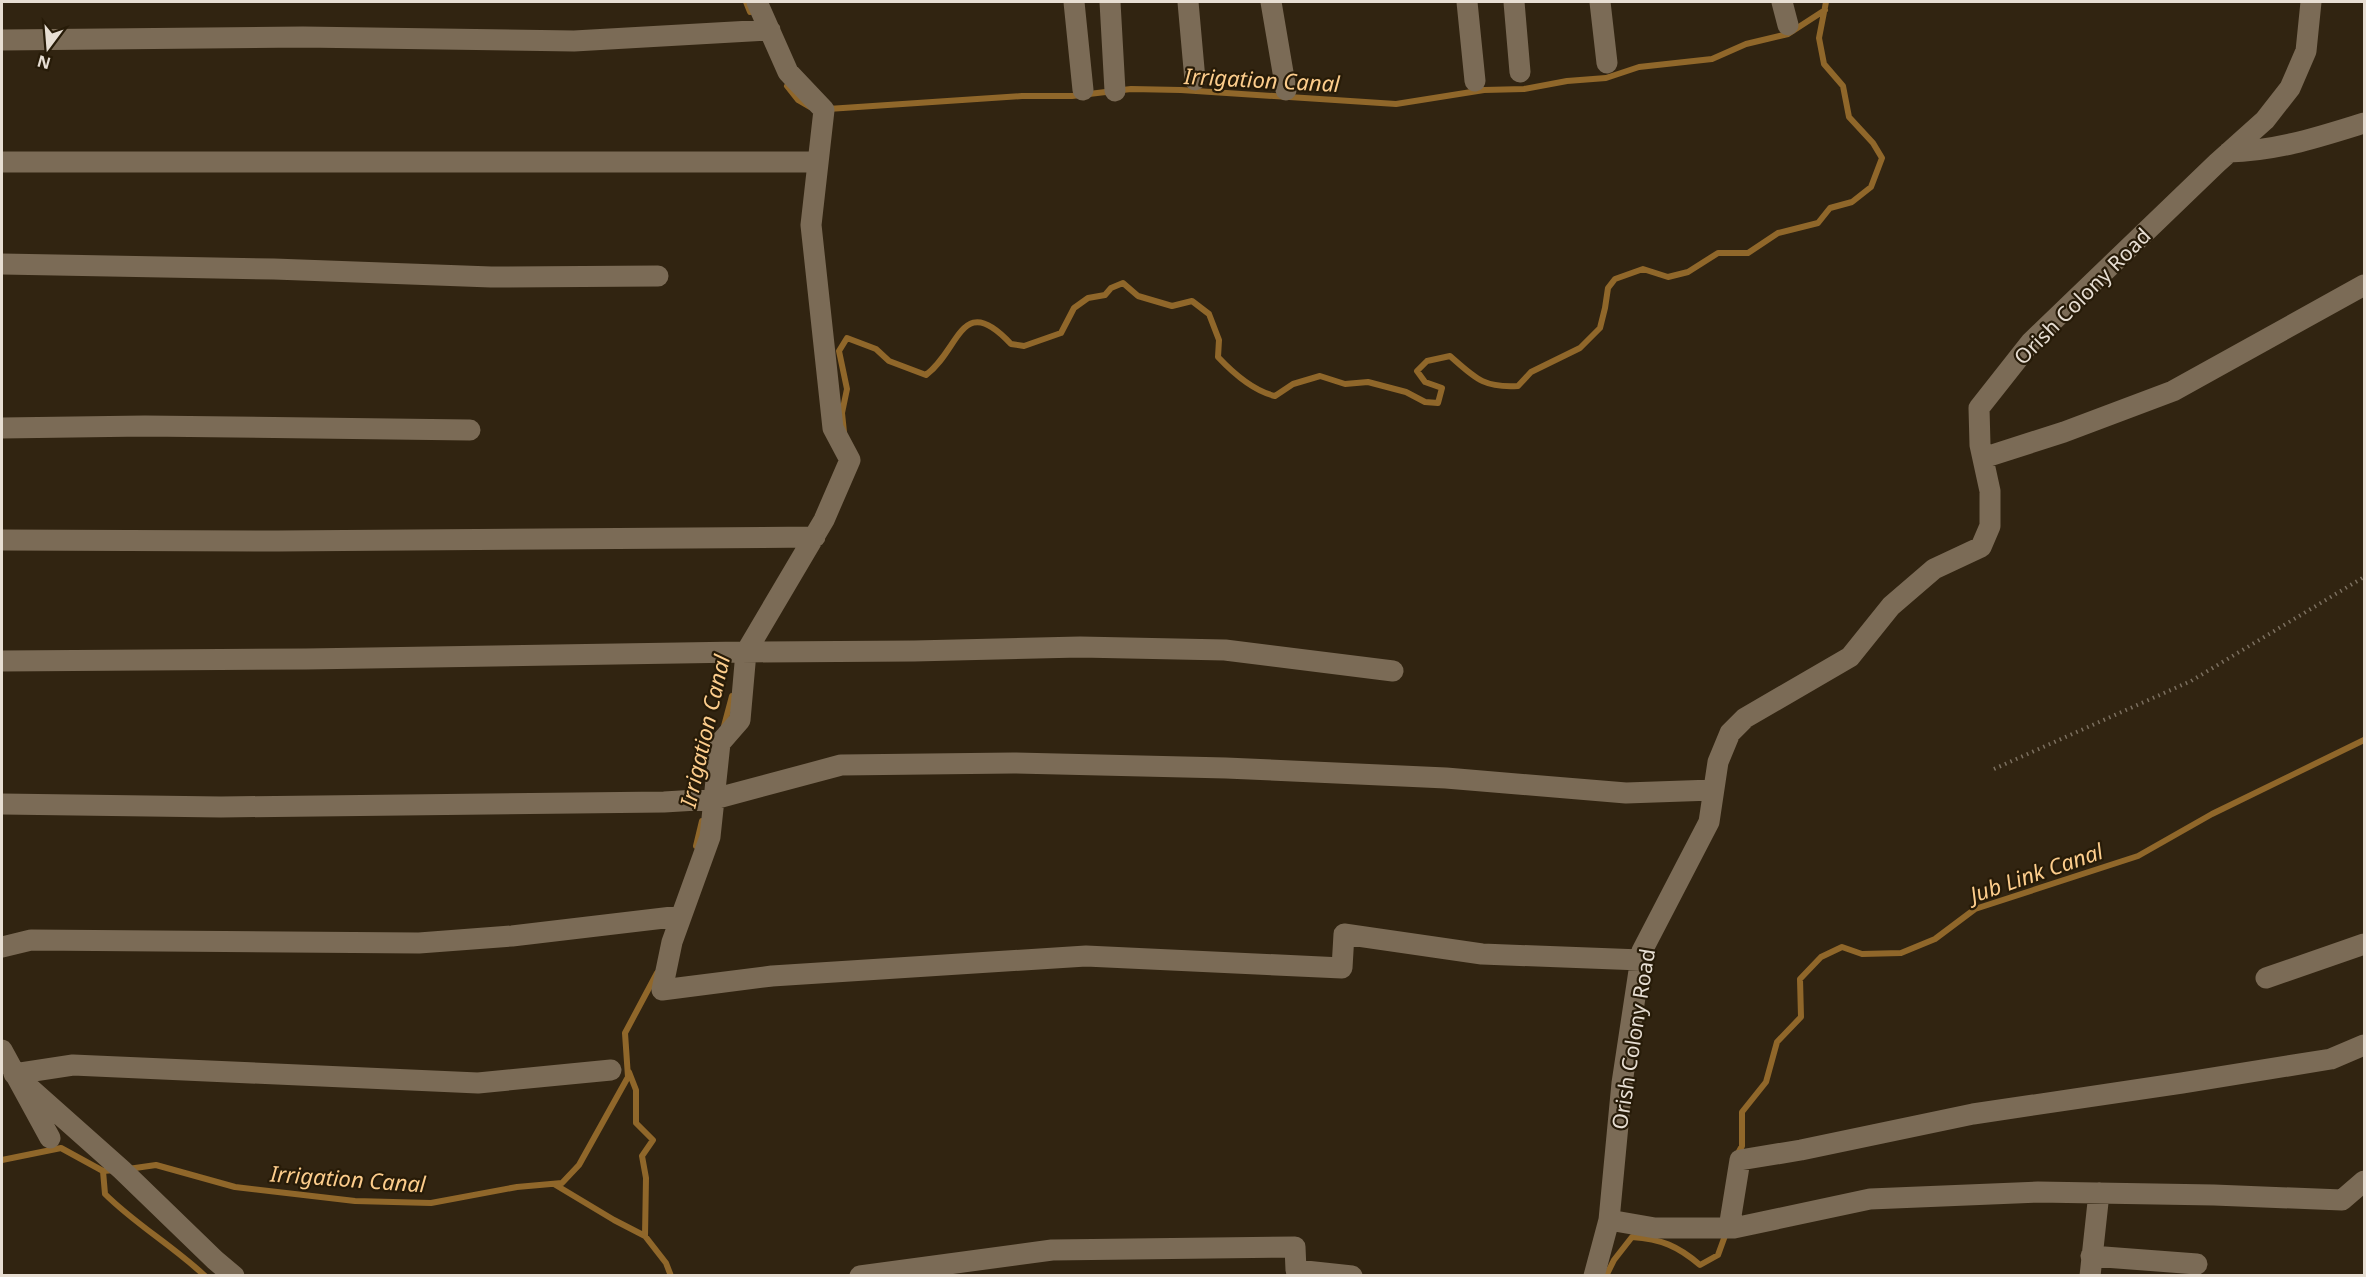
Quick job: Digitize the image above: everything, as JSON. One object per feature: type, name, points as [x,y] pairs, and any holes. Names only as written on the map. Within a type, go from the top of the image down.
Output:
[{"type":"street","points":[[756,2],[788,72],[824,110],[810,225],[833,428],[850,460],[815,537],[746,652],[740,720],[720,743],[710,837],[672,942],[662,990],[772,976],[1086,956],[1342,968],[1344,934],[1482,954],[1641,960]]},
{"type":"street","points":[[1074,2],[1083,90]]},
{"type":"street","points":[[1110,2],[1115,91]]},
{"type":"street","points":[[1188,2],[1195,80]]},
{"type":"street","points":[[1271,2],[1286,90]]},
{"type":"street","points":[[1467,2],[1475,81]]},
{"type":"street","points":[[1514,2],[1520,72]]},
{"type":"street","points":[[1600,2],[1607,63]]},
{"type":"street","points":[[1782,2],[1788,25]]},
{"type":"street","name":"Orish Colony Road","points":[[1594,1275],[1609,1220],[1622,1083],[1642,951],[1709,822],[1718,762],[1730,733],[1745,718],[1850,657],[1891,606],[1934,569],[1981,547],[1990,526],[1990,491],[1980,445],[1979,408],[2031,342],[2265,120],[2290,88],[2306,51],[2311,2]]},
{"type":"street","points":[[2,40],[303,37],[574,41],[770,30]]},
{"type":"street","points":[[2229,152],[2268,150],[2308,141],[2364,123]]},
{"type":"street","points":[[2,162],[818,162]]},
{"type":"street","points":[[2,264],[273,269],[491,277],[658,276]]},
{"type":"street","points":[[1983,458],[2064,432],[2173,391],[2364,285]]},
{"type":"street","points":[[2,428],[145,426],[470,430]]},
{"type":"street","points":[[2,540],[278,541],[815,537]]},
{"type":"street","points":[[2,661],[306,659],[1080,647],[1225,650],[1394,671]]},
{"type":"street","points":[[2,804],[221,807],[664,802],[714,799],[841,765],[990,763],[1226,768],[1446,778],[1626,793],[1713,790]]},
{"type":"street","points":[[2,946],[31,940],[418,943],[512,936],[681,916]]},
{"type":"street","points":[[2266,978],[2364,944]]},
{"type":"street","points":[[1729,1228],[1740,1160],[1801,1150],[1972,1114],[2331,1059],[2364,1045]]},
{"type":"street","points":[[6,1061],[478,1083],[611,1070]]},
{"type":"street","points":[[6,1061],[50,1138]]},
{"type":"street","points":[[6,1061],[215,1260],[234,1275]]},
{"type":"street","points":[[1609,1220],[1655,1228],[1729,1228],[1870,1199],[2038,1192],[2342,1200],[2364,1181]]},
{"type":"street","points":[[2099,1193],[2091,1266],[2197,1264]]},
{"type":"street","points":[[860,1275],[1052,1251],[1295,1247],[1296,1270],[1352,1275]]},
{"type":"path","points":[[1994,769],[2191,681],[2364,577]]},
{"type":"waterway","name":"Irrigation Canal","points":[[746,2],[750,12]]},
{"type":"waterway","name":"Irrigation Canal","points":[[844,432],[842,413],[847,389],[839,351],[847,338],[876,349],[889,361],[926,375],[971,323],[981,323],[994,329],[1011,344],[1024,346],[1061,333],[1074,308],[1088,298],[1105,295],[1111,288],[1123,283],[1138,296],[1172,306],[1192,301],[1209,314],[1219,340],[1218,357],[1244,381],[1267,394],[1275,396],[1293,384],[1320,376],[1345,384],[1368,382],[1406,392],[1425,402],[1438,403],[1442,388],[1425,382],[1417,371],[1427,361],[1450,356],[1480,380],[1496,385],[1518,386],[1531,372],[1580,348],[1600,328],[1608,288],[1615,279],[1643,269],[1668,277],[1688,272],[1718,253],[1748,253],[1778,233],[1818,223],[1830,208],[1852,202],[1871,187],[1882,158],[1873,143],[1849,117],[1843,86],[1824,64],[1819,38],[1826,2]]},
{"type":"waterway","name":"Irrigation Canal","points":[[828,109],[1022,96],[1072,96],[1131,89],[1181,90],[1396,104],[1484,90],[1524,89],[1567,81],[1606,78],[1639,67],[1712,59],[1746,44],[1788,34],[1825,10]]},
{"type":"waterway","name":"Irrigation Canal","points":[[787,86],[798,100],[810,107]]},
{"type":"waterway","name":"Irrigation Canal","points":[[724,726],[732,696]]},
{"type":"waterway","name":"Jub Link Canal","points":[[1737,1155],[1742,1146],[1742,1112],[1766,1082],[1777,1042],[1801,1017],[1800,979],[1821,957],[1842,947],[1862,954],[1901,953],[1935,939],[1975,909],[2138,856],[2212,814],[2364,740]]},
{"type":"waterway","name":"Irrigation Canal","points":[[696,846],[702,821]]},
{"type":"waterway","name":"Irrigation Canal","points":[[128,1169],[156,1165],[235,1187],[355,1201],[431,1203],[517,1187],[562,1183],[579,1165],[628,1077],[625,1033],[657,973]]},
{"type":"waterway","name":"Jub Link Canal","points":[[629,1072],[636,1090],[636,1123],[653,1140],[642,1156],[646,1178],[645,1236]]},
{"type":"waterway","points":[[2,1160],[61,1148],[103,1171]]},
{"type":"waterway","name":"Irrigation Canal","points":[[115,1170],[103,1171],[105,1194],[205,1276]]},
{"type":"waterway","name":"Jub Link Canal","points":[[554,1184],[645,1236],[666,1263],[671,1276]]},
{"type":"waterway","name":"Jub Link Canal","points":[[1606,1276],[1614,1260],[1632,1237],[1669,1245],[1700,1265],[1718,1255],[1726,1233]]}]
